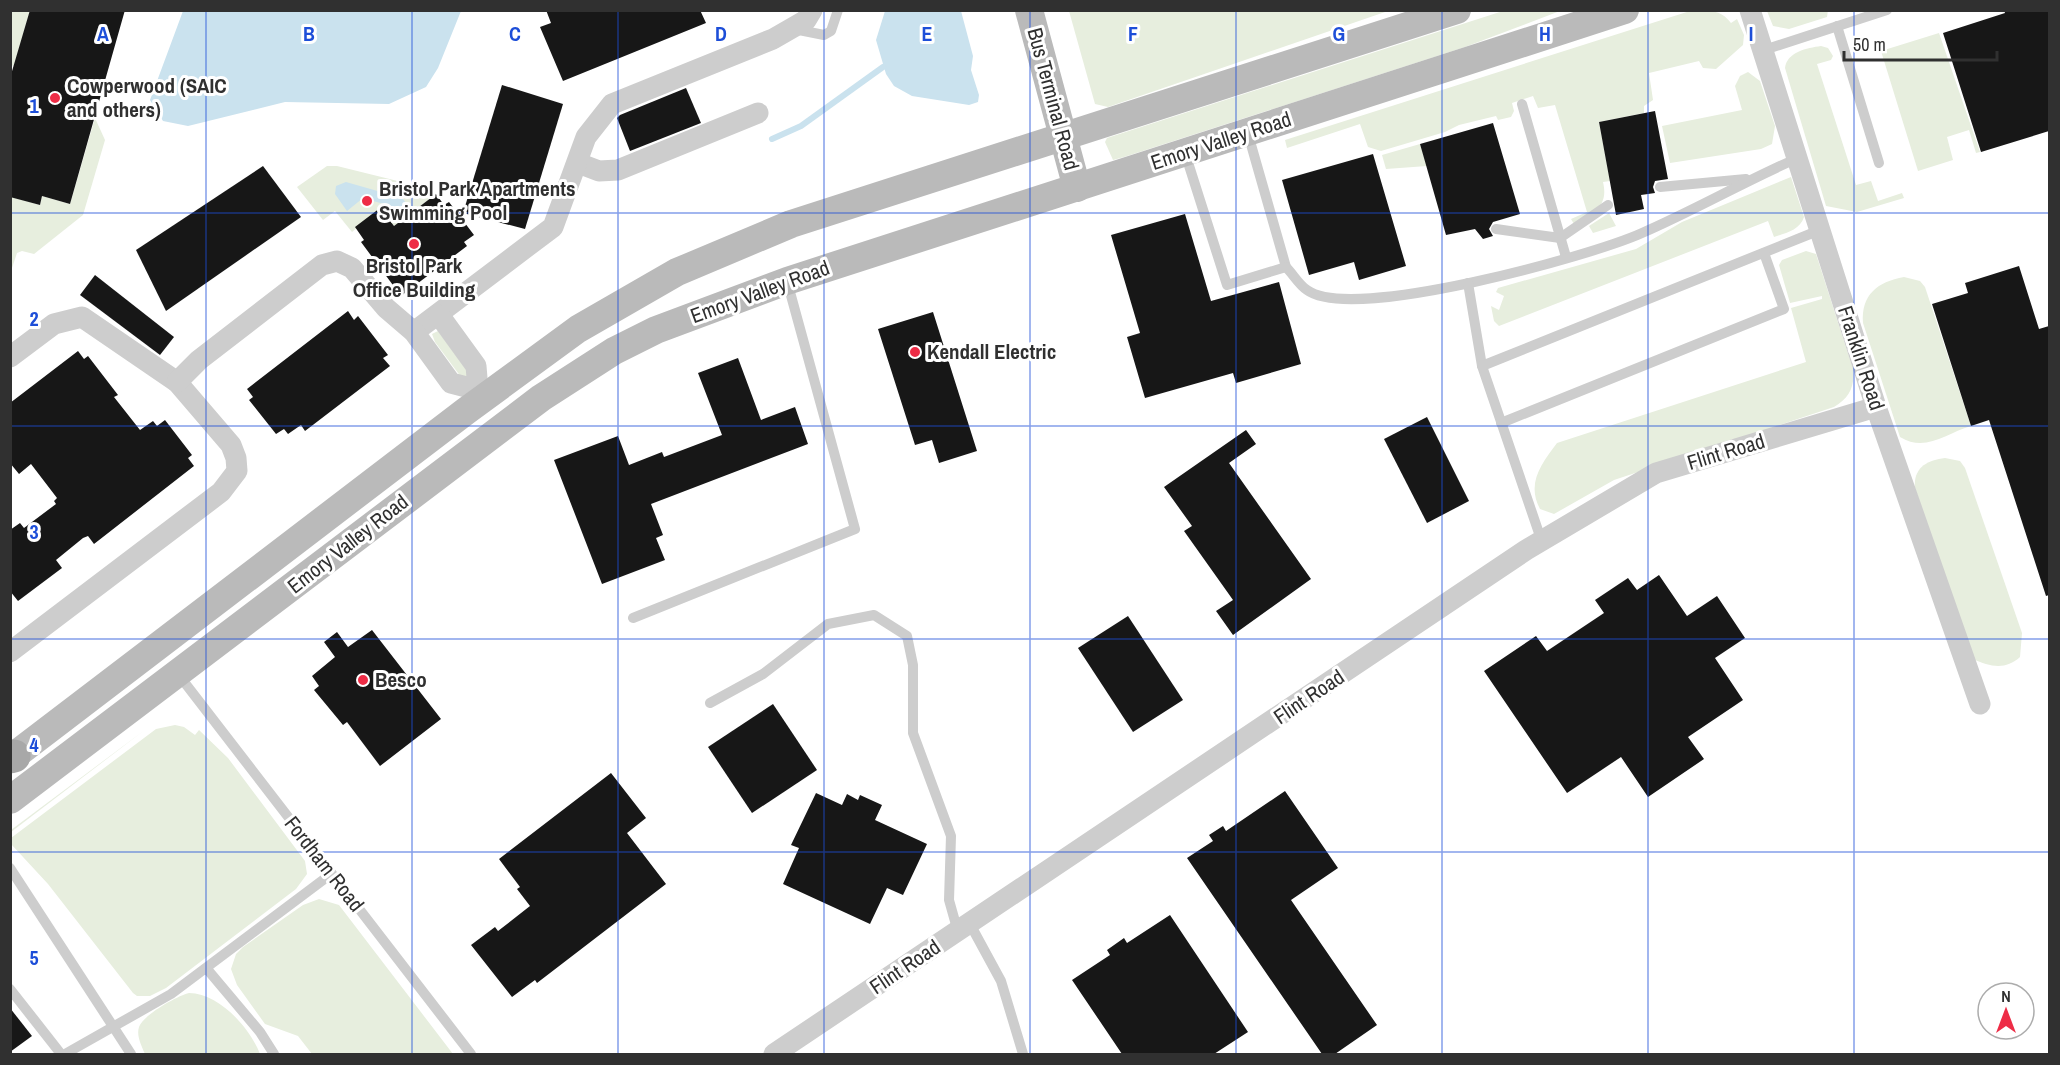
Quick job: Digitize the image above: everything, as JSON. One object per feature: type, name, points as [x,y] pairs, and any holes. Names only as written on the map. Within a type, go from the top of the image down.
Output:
[{"type":"main road","name":"Bus Terminal Road","points":[[1029,10],[1077,188]]},
{"type":"main road","name":"Emory Valley Road","points":[[10,800],[177,673],[490,407],[578,329],[677,272],[791,224],[1457,10]]},
{"type":"main road","name":"Emory Valley Road","points":[[12,757],[490,407],[541,398],[624,346],[656,330],[787,281],[1625,10]]},
{"type":"street","points":[[414,332],[440,315],[553,227],[586,137],[612,104],[773,39],[806,20],[812,10]]},
{"type":"street","name":"Franklin Road","points":[[1750,10],[1876,407],[1980,704]]},
{"type":"street","points":[[578,163],[599,171],[618,170],[758,113]]},
{"type":"street","points":[[177,382],[199,360],[330,261],[345,263],[352,268],[386,308],[414,332],[451,383],[490,407]]},
{"type":"street","points":[[440,315],[476,366],[490,407]]},
{"type":"street","points":[[10,357],[54,324],[82,317],[177,382],[231,445],[236,458],[237,471],[221,492],[10,652]]},
{"type":"street","name":"Flint Road","points":[[774,1054],[1542,542],[1656,473],[1876,407]]},
{"type":"lane","points":[[792,28],[824,35],[831,30],[838,10]]},
{"type":"lane","points":[[1764,50],[1887,10]]},
{"type":"lane","points":[[1837,26],[1879,163]]},
{"type":"lane","points":[[1522,104],[1566,257]]},
{"type":"lane","points":[[1247,133],[1286,267],[1308,291],[1353,300],[1412,295],[1515,273],[1641,234],[1798,158]]},
{"type":"lane","points":[[1185,153],[1227,285],[1286,267]]},
{"type":"lane","points":[[1660,188],[1754,178]]},
{"type":"lane","points":[[1496,229],[1560,238],[1608,205]]},
{"type":"lane","points":[[1482,366],[1820,230]]},
{"type":"lane","points":[[1500,423],[1784,309],[1764,253]]},
{"type":"lane","points":[[633,618],[855,529],[787,281]]},
{"type":"lane","points":[[1468,283],[1482,366],[1542,542]]},
{"type":"lane","points":[[710,703],[764,674],[828,624],[874,615],[907,636],[913,665],[913,733],[951,836],[949,900],[964,928],[1001,981],[1023,1054]]},
{"type":"lane","name":"Fordham Road","points":[[177,673],[471,1054]]},
{"type":"lane","points":[[10,868],[115,1026],[131,1054]]},
{"type":"lane","points":[[10,989],[63,1054],[171,994],[331,874]]},
{"type":"lane","points":[[207,969],[260,1032],[274,1054]]},
{"type":"green space","points":[[1828,10],[1827,17],[1789,29],[1773,26],[1767,11]]},
{"type":"green space","points":[[10,11],[30,11],[14,66],[11,65]]},
{"type":"green space","points":[[1069,11],[1388,11],[1108,107],[1095,104]]},
{"type":"green space","points":[[1503,11],[1560,11],[1465,47],[1124,157],[1113,160],[1105,142],[1107,138]]},
{"type":"green space","points":[[1690,11],[1718,13],[1731,23],[1737,19],[1744,35],[1743,45],[1716,69],[1703,68],[1699,61],[1649,73],[1653,100],[1644,106],[1644,113],[1599,122],[1610,181],[1603,182],[1604,198],[1598,208],[1574,224],[1571,219],[1587,212],[1555,105],[1538,108],[1533,96],[1512,103],[1514,111],[1511,117],[1498,120],[1496,116],[1459,125],[1445,132],[1381,151],[1368,147],[1360,124],[1287,148],[1285,140]]},
{"type":"green space","points":[[1939,33],[1980,152],[1976,153],[1969,130],[1947,137],[1953,160],[1918,171],[1881,51]]},
{"type":"green space","points":[[1821,46],[1828,48],[1833,56],[1831,60],[1817,64],[1856,185],[1871,181],[1878,201],[1902,193],[1904,198],[1857,212],[1826,206],[1785,68],[1794,55]]},
{"type":"green space","points":[[1748,72],[1760,81],[1775,126],[1772,144],[1761,149],[1670,163],[1662,126],[1742,110],[1735,86],[1740,76]]},
{"type":"green space","points":[[95,118],[105,140],[83,215],[34,254],[22,251],[17,253],[11,271],[12,197],[40,205],[42,196],[70,204]]},
{"type":"green space","points":[[1420,144],[1427,166],[1386,169],[1382,155]]},
{"type":"green space","name":"Bristol Park Apartments Swimming Pool","points":[[327,166],[337,166],[430,189],[436,194],[394,226],[380,208],[352,232],[335,211],[323,220],[297,187]]},
{"type":"green space","points":[[1791,177],[1804,217],[1792,230],[1774,237],[1768,221],[1499,326],[1494,321],[1491,306],[1499,310],[1504,296],[1496,292],[1498,288],[1636,249],[1682,222]]},
{"type":"green space","points":[[1609,213],[1616,226],[1593,233],[1589,226]]},
{"type":"green space","points":[[1806,251],[1816,254],[1853,369],[1852,387],[1844,400],[1834,407],[1614,480],[1554,514],[1540,509],[1536,500],[1535,482],[1541,466],[1557,443],[1806,362],[1791,308],[1822,299],[1822,296],[1790,303],[1779,265],[1782,260]]},
{"type":"green space","points":[[1904,277],[1920,281],[1925,287],[1971,426],[1936,440],[1919,443],[1900,437],[1863,323],[1865,305],[1873,291],[1886,282]]},
{"type":"green space","points":[[438,331],[471,376],[461,377],[435,342],[432,334]]},
{"type":"green space","points":[[1945,458],[1960,461],[1965,468],[2022,633],[2020,657],[2009,664],[1998,666],[1973,659],[1915,488],[1916,475],[1922,466]]},
{"type":"green space","points":[[175,725],[184,727],[195,735],[199,730],[228,758],[305,861],[307,874],[296,889],[166,988],[150,996],[137,996],[48,884],[11,844],[11,838],[156,729]]},
{"type":"green space","points":[[146,729],[11,832],[11,830]]},
{"type":"green space","points":[[319,899],[339,905],[453,1054],[312,1054],[298,1036],[265,1024],[237,985],[231,969],[236,954],[303,905]]},
{"type":"green space","points":[[189,993],[211,999],[222,1005],[241,1023],[260,1054],[145,1054],[138,1034],[142,1022],[161,1007]]},
{"type":"water","points":[[183,10],[461,11],[438,68],[426,87],[389,104],[285,102],[188,126],[163,121],[150,100]]},
{"type":"water","points":[[885,11],[961,11],[973,56],[971,70],[979,95],[978,102],[969,105],[912,96],[894,86],[886,74],[876,40]]},
{"type":"water","points":[[346,182],[402,198],[407,204],[397,211],[394,207],[363,198],[347,211],[335,194],[336,186]]},
{"type":"building","name":"Cowperwood (SAIC and others)","points":[[30,10],[125,10],[70,204],[42,196],[40,205],[10,197],[10,78]]},
{"type":"building","points":[[546,10],[700,10],[706,23],[563,81],[540,27],[551,23]]},
{"type":"building","points":[[2004,10],[2049,10],[2049,131],[1981,152],[1943,33],[2005,13]]},
{"type":"building","points":[[502,85],[563,104],[525,229],[463,213]]},
{"type":"building","points":[[686,88],[701,123],[630,151],[617,118]]},
{"type":"building","points":[[1655,111],[1668,179],[1655,181],[1653,187],[1655,193],[1641,195],[1644,209],[1616,215],[1599,122]]},
{"type":"building","points":[[1493,123],[1520,214],[1493,222],[1489,229],[1493,236],[1483,239],[1475,229],[1446,235],[1420,144]]},
{"type":"building","points":[[1373,154],[1406,266],[1359,280],[1354,262],[1309,275],[1282,180]]},
{"type":"building","points":[[263,166],[301,217],[166,311],[136,250]]},
{"type":"building","name":"Bristol Park Office Building","points":[[436,194],[444,205],[449,202],[474,235],[464,242],[467,246],[401,296],[361,242],[364,240],[355,227],[380,208],[394,226]]},
{"type":"building","points":[[1185,214],[1211,301],[1279,282],[1301,364],[1236,383],[1233,373],[1145,398],[1127,337],[1140,333],[1111,235]]},
{"type":"building","points":[[2019,266],[2039,329],[2049,326],[2049,595],[2046,596],[1989,420],[1971,426],[1932,304],[1968,293],[1965,283]]},
{"type":"building","points":[[95,275],[174,337],[160,355],[80,295]]},
{"type":"building","points":[[348,311],[354,320],[358,316],[388,355],[383,358],[390,366],[305,431],[301,425],[288,434],[284,429],[276,434],[249,400],[253,397],[247,389]]},
{"type":"building","points":[[933,312],[977,451],[939,463],[932,440],[915,445],[878,329]]},
{"type":"building","points":[[78,351],[84,359],[88,356],[118,395],[114,397],[140,430],[153,421],[157,426],[165,420],[192,455],[188,458],[194,466],[94,544],[88,536],[83,538],[56,560],[62,568],[18,601],[10,591],[10,530],[20,523],[24,528],[56,504],[54,501],[57,498],[31,464],[19,474],[10,463],[10,403]]},
{"type":"building","points":[[738,358],[761,420],[795,407],[808,444],[651,504],[663,535],[656,538],[665,560],[602,584],[554,460],[618,436],[629,465],[662,452],[664,457],[722,435],[698,373]]},
{"type":"building","points":[[1427,417],[1469,501],[1427,523],[1384,439]]},
{"type":"building","points":[[1246,430],[1256,444],[1229,463],[1311,579],[1233,635],[1216,611],[1233,600],[1184,531],[1192,526],[1164,487]]},
{"type":"building","points":[[1659,575],[1687,616],[1717,596],[1745,638],[1715,658],[1743,700],[1688,737],[1704,759],[1648,797],[1621,757],[1567,793],[1484,671],[1536,636],[1547,651],[1604,613],[1595,600],[1628,578],[1637,590]]},
{"type":"building","points":[[1128,616],[1183,700],[1133,732],[1078,648]]},
{"type":"building","points":[[372,630],[441,719],[380,766],[347,722],[343,725],[314,690],[319,686],[312,676],[335,657],[324,642],[337,632],[348,647]]},
{"type":"building","points":[[773,704],[817,770],[752,813],[708,747]]},
{"type":"building","points":[[611,773],[646,818],[627,833],[666,884],[537,983],[535,980],[512,997],[471,945],[495,927],[498,931],[530,906],[517,889],[520,887],[499,859]]},
{"type":"building","points":[[1285,791],[1338,868],[1291,900],[1377,1025],[1335,1054],[1322,1054],[1187,858],[1213,841],[1209,835],[1223,826],[1226,831]]},
{"type":"building","points":[[816,793],[842,805],[847,794],[858,800],[860,795],[882,805],[875,820],[927,844],[903,895],[887,888],[870,924],[783,884],[799,848],[791,845]]},
{"type":"building","points":[[1170,915],[1248,1032],[1214,1054],[1122,1054],[1072,980],[1110,955],[1107,950],[1124,938],[1127,943]]},
{"type":"building","points":[[10,1008],[32,1036],[10,1052]]},
{"type":"waterway","points":[[772,139],[801,126],[883,67]]},
{"type":"place","name":"Cowperwood (SAIC and others)","points":[[55,98]]},
{"type":"place","name":"Bristol Park Apartments Swimming Pool","points":[[367,201]]},
{"type":"place","name":"Bristol Park Office Building","points":[[414,244]]},
{"type":"place","name":"Kendall Electric","points":[[915,352]]},
{"type":"place","name":"Besco","points":[[363,680]]}]
